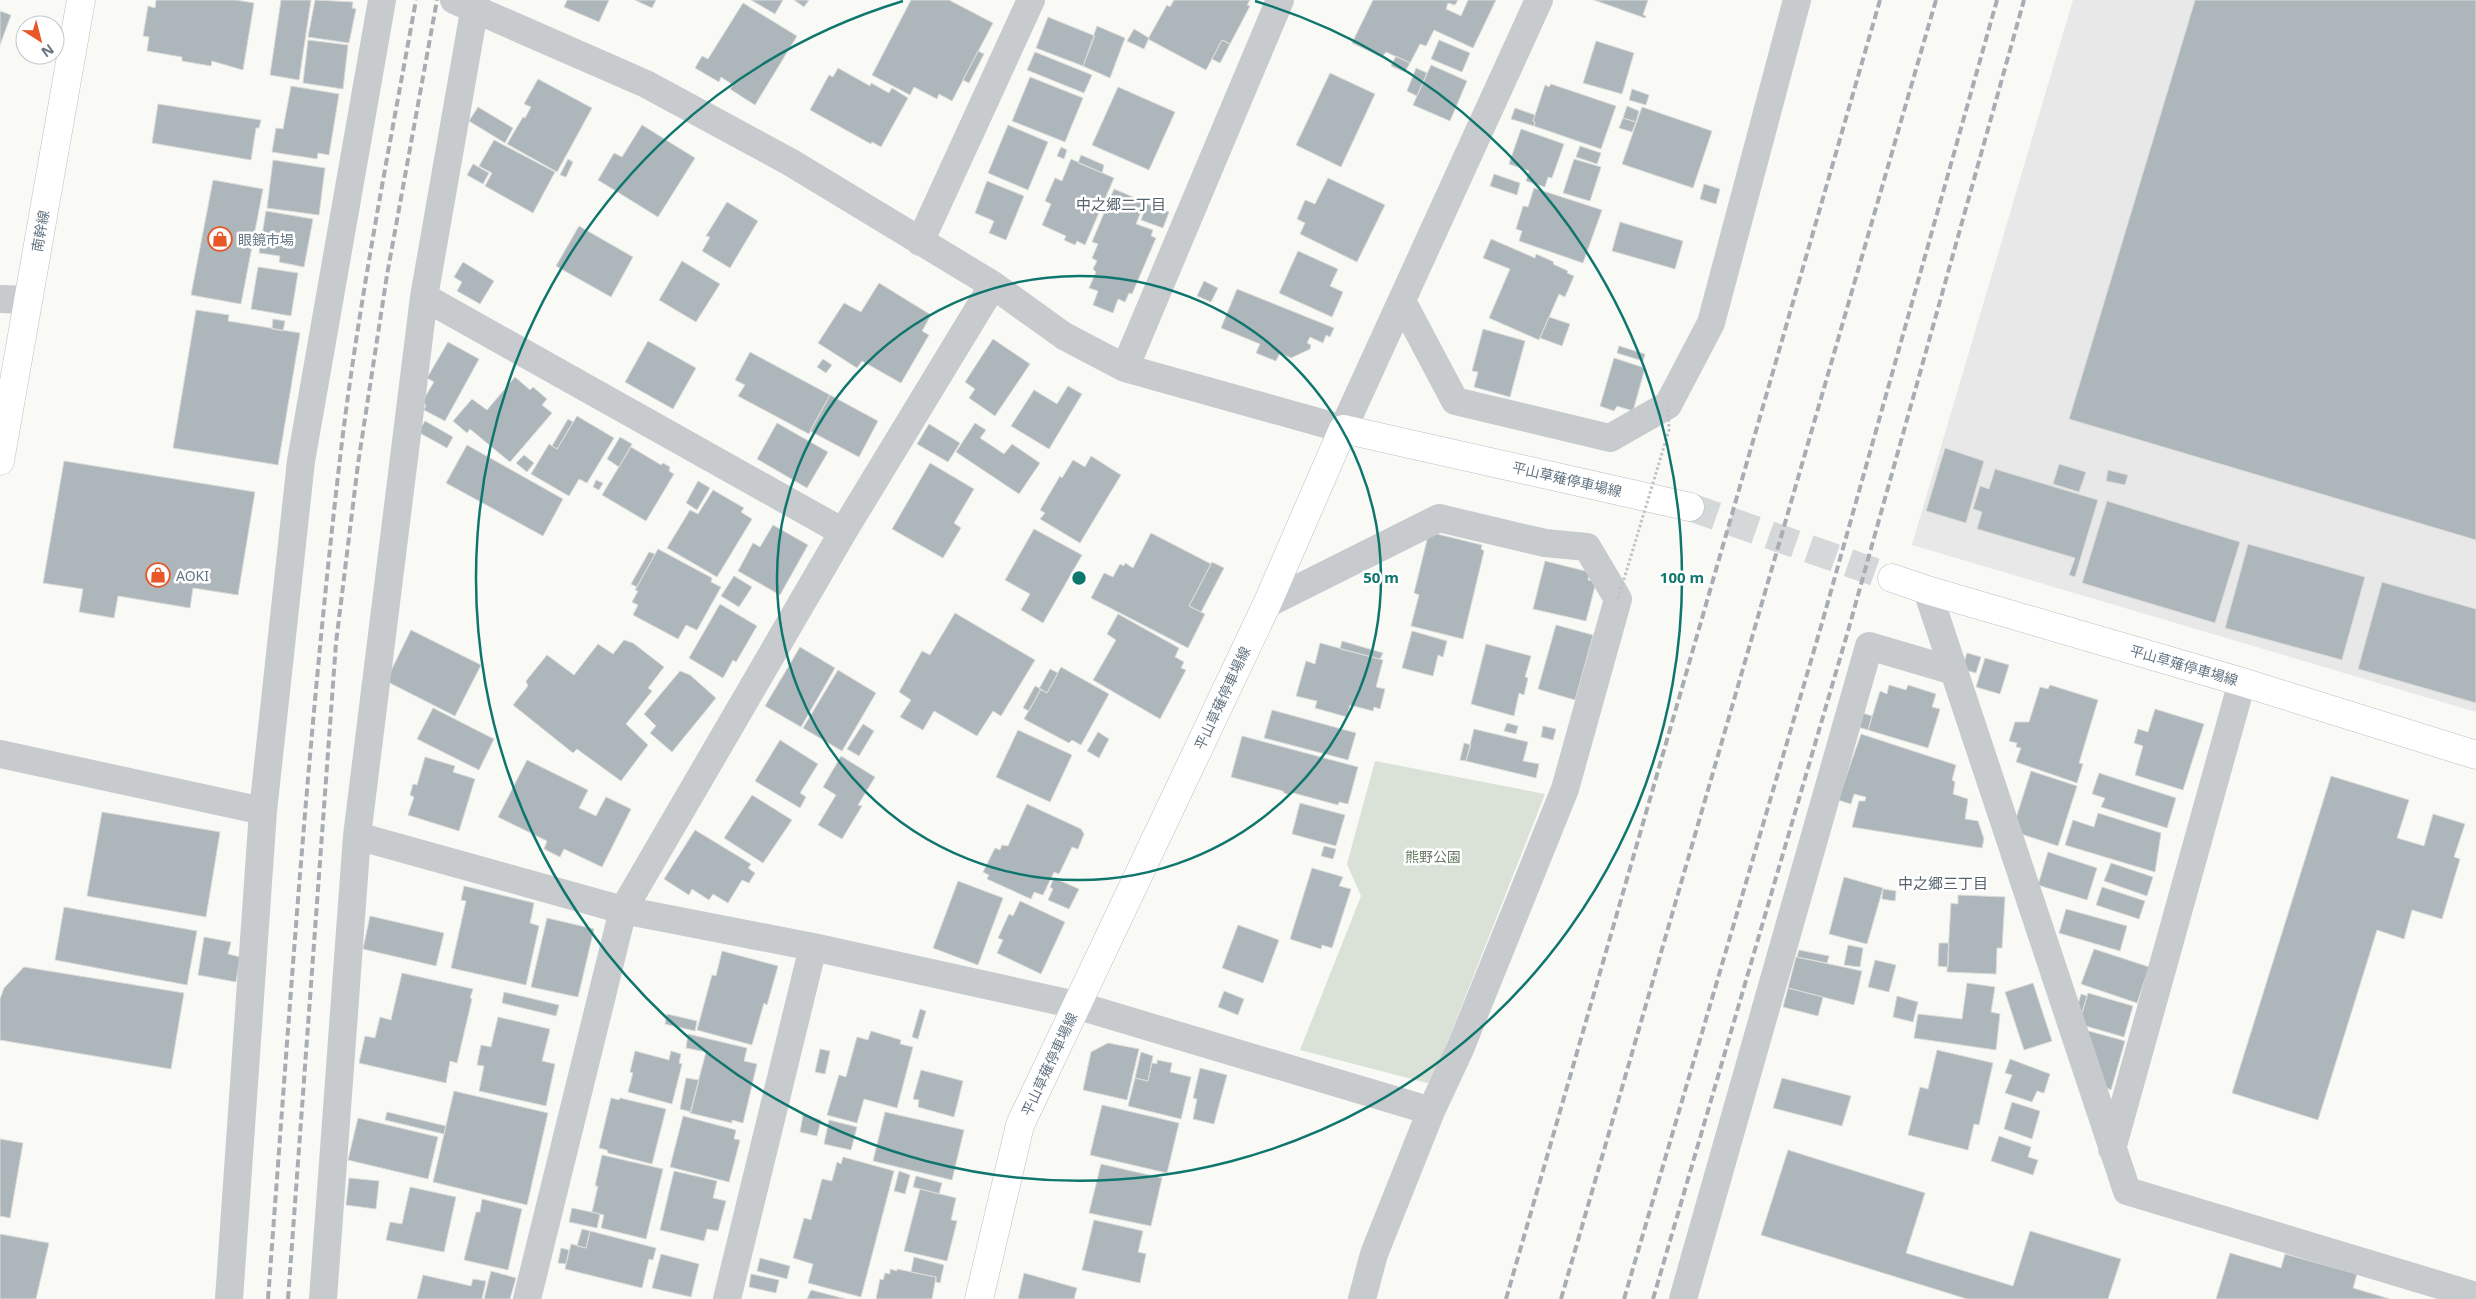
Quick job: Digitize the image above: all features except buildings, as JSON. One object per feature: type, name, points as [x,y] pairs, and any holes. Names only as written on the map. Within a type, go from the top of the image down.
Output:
[{"type":"main road","name":"南幹線","points":[[0,461],[81,0]]},
{"type":"main road","name":"平山草薙停車場線","points":[[979,1299],[1020,1125],[1267,604],[1343,429],[1690,507]]},
{"type":"main road","name":"平山草薙停車場線","points":[[1892,578],[1927,590],[2242,682],[2476,755]]},
{"type":"street","points":[[229,1299],[264,811],[301,461],[382,0]]},
{"type":"street","points":[[920,242],[1031,0]]},
{"type":"street","points":[[1125,368],[1280,0]]},
{"type":"street","points":[[323,1299],[357,836],[424,297],[468,3],[646,84],[790,162],[993,285],[1064,336],[1125,368],[1343,429],[1539,0]]},
{"type":"street","points":[[1402,302],[1455,402],[1610,438],[1668,405],[1711,323],[1797,0]]},
{"type":"street","points":[[527,1299],[623,910],[843,532],[993,285]]},
{"type":"street","points":[[424,297],[843,532]]},
{"type":"street","points":[[0,300],[28,300]]},
{"type":"street","points":[[1267,604],[1439,518],[1545,543],[1587,547],[1618,599],[1565,789],[1460,1049],[1431,1111],[1374,1254],[1362,1299]]},
{"type":"street","points":[[1927,590],[2127,1191],[2476,1296]]},
{"type":"street","points":[[1683,1299],[1869,646],[1954,671]]},
{"type":"street","points":[[2112,1148],[2242,682]]},
{"type":"street","points":[[0,754],[264,811]]},
{"type":"street","points":[[357,836],[623,910],[813,947],[1076,1005],[1431,1111]]},
{"type":"street","points":[[727,1299],[813,947]]},
{"type":"path","points":[[1618,599],[1670,430],[1668,405]]},
{"type":"shaded area","points":[[2073,0],[2476,0],[2476,712],[1912,545]]},
{"type":"green space","name":"熊野公園","points":[[1375,761],[1545,794],[1431,1084],[1300,1050],[1361,896],[1347,864]]},
{"type":"tunnel","points":[[1690,507],[1892,578]]},
{"type":"railway","points":[[268,1299],[308,779],[339,467],[364,291],[416,0]]},
{"type":"railway","points":[[288,1299],[336,643],[358,464],[387,275],[437,0]]},
{"type":"railway","points":[[1506,1299],[1880,0]]},
{"type":"railway","points":[[1561,1299],[1936,0]]},
{"type":"railway","points":[[1624,1299],[1822,623],[1997,0]]},
{"type":"railway","points":[[1653,1299],[1848,631],[2024,0]]},
{"type":"place","name":"眼鏡市場","points":[[220,239]]},
{"type":"place","name":"AOKI","points":[[158,575]]},
{"type":"district","name":"中之郷二丁目","points":[[1121,204]]},
{"type":"district","name":"中之郷三丁目","points":[[1943,883]]}]
